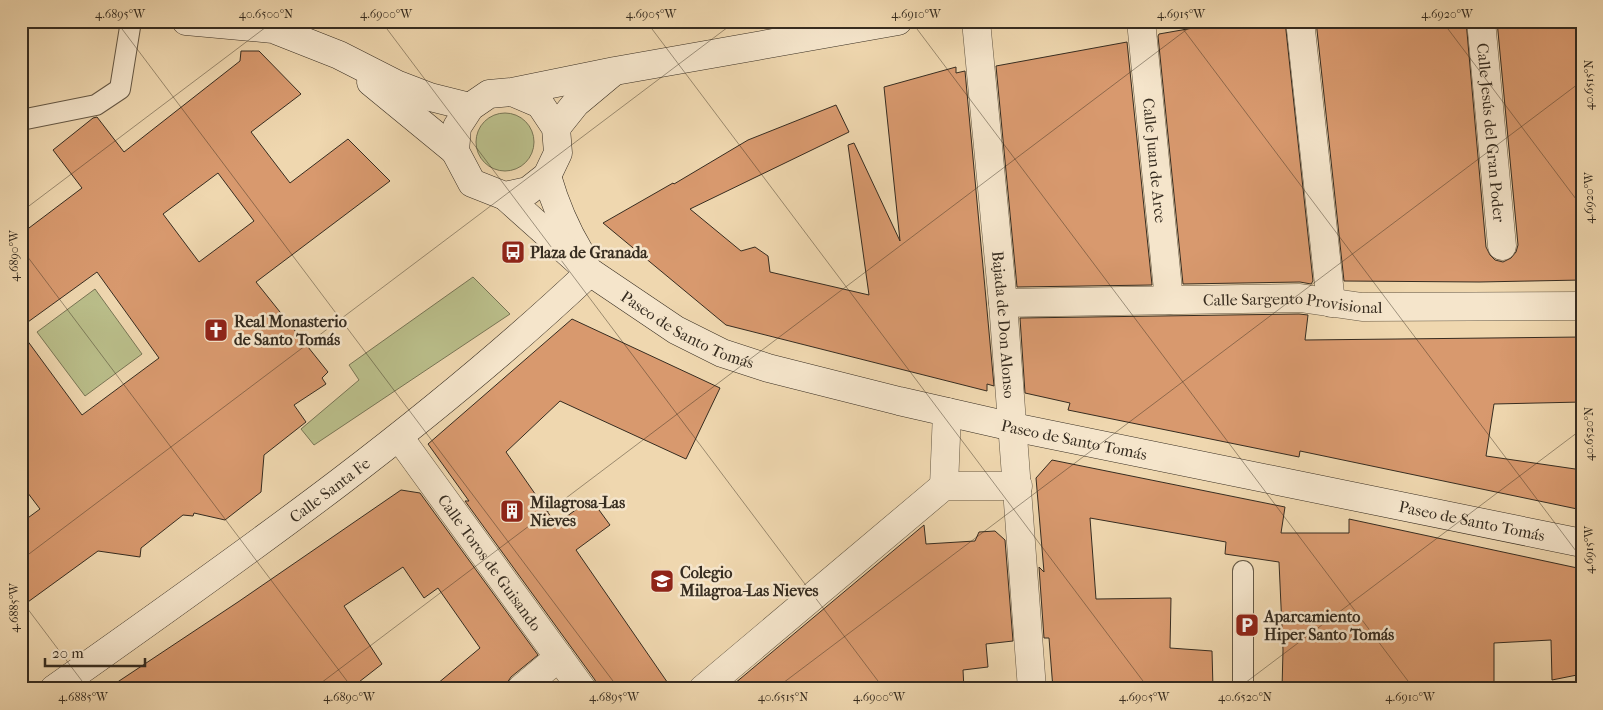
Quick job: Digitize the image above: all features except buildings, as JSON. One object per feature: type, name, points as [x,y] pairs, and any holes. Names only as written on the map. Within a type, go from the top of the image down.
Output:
[{"type":"street","points":[[186,21],[273,29],[339,55],[396,84],[430,97],[470,107]]},
{"type":"street","points":[[455,152],[457,127],[470,107],[490,94],[512,92],[615,71],[790,30],[898,21]]},
{"type":"street","name":"Bajada de Don Alonso","points":[[976,21],[1018,486],[1032,689]]},
{"type":"street","name":"Calle Juan de Arce","points":[[1141,21],[1169,300]]},
{"type":"street","points":[[1300,21],[1331,303]]},
{"type":"street","name":"Calle Jesús del Gran Poder","points":[[1481,21],[1502,246]]},
{"type":"street","points":[[339,55],[455,152],[472,183],[506,196],[528,191],[547,176],[558,153],[556,128],[540,104],[512,92]]},
{"type":"street","points":[[556,128],[576,103],[615,71]]},
{"type":"street","name":"Paseo de Santo Tomás","points":[[547,176],[565,228],[590,272]]},
{"type":"street","name":"Paseo de Santo Tomás","points":[[506,196],[590,272],[676,330],[722,353],[768,368],[1013,427],[1582,543]]},
{"type":"street","name":"Calle Santa Fe","points":[[54,689],[313,504],[399,437],[534,324],[590,272]]},
{"type":"street","name":"Calle Sargento Provisional","points":[[1002,303],[1300,298],[1362,307],[1582,306]]},
{"type":"street","points":[[944,486],[947,412]]},
{"type":"street","name":"Calle Toros de Guisando","points":[[399,437],[582,689]]},
{"type":"street","points":[[703,689],[944,486],[1018,486]]},
{"type":"street","points":[[521,689],[559,657]]},
{"type":"lane","points":[[21,120],[96,105],[120,89],[131,21]]},
{"type":"lane","points":[[1243,571],[1243,689]]},
{"type":"green space","points":[[499,113],[511,113],[526,121],[534,136],[534,148],[526,163],[511,171],[499,171],[484,163],[476,148],[476,136],[484,121]]},
{"type":"green space","points":[[473,277],[510,314],[314,445],[301,429],[359,380],[349,365]]},
{"type":"green space","points":[[95,289],[142,354],[85,396],[37,332]]},
{"type":"place","name":"Plaza de Granada","points":[[513,252]]},
{"type":"place","name":"Real Monasterio de Santo Tomás","points":[[216,330]]},
{"type":"place","name":"Milagrosa-Las Nieves","points":[[512,511]]},
{"type":"place","name":"Colegio Milagroa-Las Nieves","points":[[662,581]]},
{"type":"place","name":"Aparcamiento Hiper Santo Tomás","points":[[1247,625]]}]
